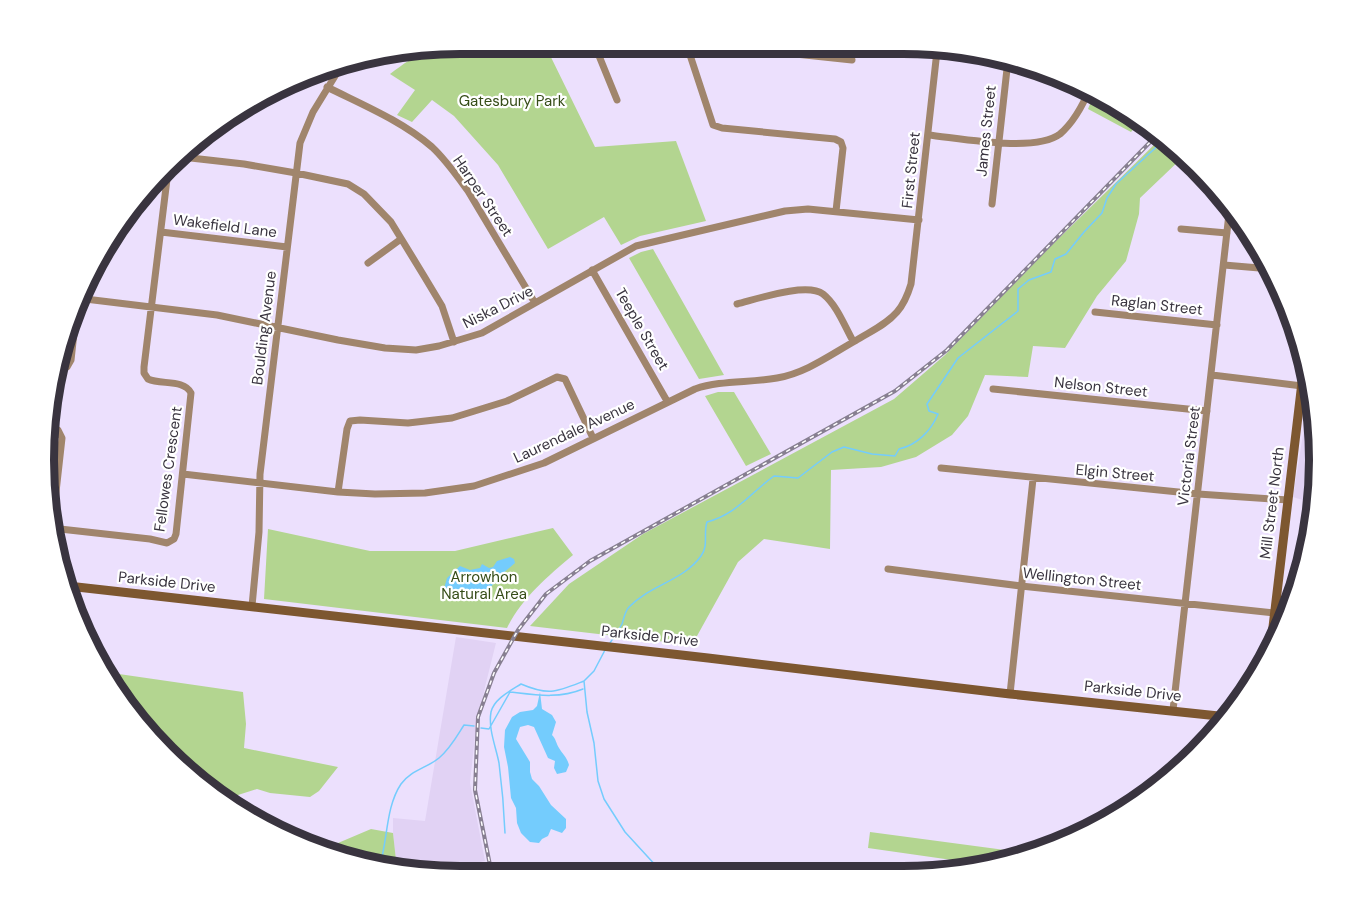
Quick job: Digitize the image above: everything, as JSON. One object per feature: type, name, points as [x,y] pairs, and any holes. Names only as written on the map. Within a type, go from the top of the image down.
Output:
[{"type":"main road","name":"Mill Street North","points":[[1273,625],[1302,386]]},
{"type":"main road","name":"Parkside Drive","points":[[75,587],[1218,716]]},
{"type":"street","points":[[598,54],[616,100]]},
{"type":"street","points":[[690,54],[713,125],[717,128],[841,142],[843,148],[836,210]]},
{"type":"street","points":[[814,54],[852,60]]},
{"type":"street","name":"First Street","points":[[908,292],[913,278],[937,56]]},
{"type":"street","name":"James Street","points":[[992,204],[1007,68]]},
{"type":"street","name":"Boulding Avenue","points":[[252,606],[259,532],[260,483],[296,173],[302,136],[336,74]]},
{"type":"street","name":"Harper Street","points":[[327,87],[400,125],[433,148],[456,173],[468,191],[535,303]]},
{"type":"street","points":[[928,135],[1032,143],[1058,135],[1071,123],[1087,98]]},
{"type":"street","points":[[189,158],[296,173],[338,182],[356,189],[386,215],[442,306],[454,342]]},
{"type":"street","name":"Fellowes Crescent","points":[[60,529],[167,543],[176,534],[192,393],[187,386],[152,381],[146,376],[144,367],[167,179]]},
{"type":"street","name":"Niska Drive","points":[[88,298],[218,315],[385,348],[416,350],[482,333],[629,249],[650,241],[808,208],[919,220]]},
{"type":"street","name":"Victoria Street","points":[[1173,710],[1229,218]]},
{"type":"street","points":[[1181,229],[1227,233]]},
{"type":"street","name":"Wakefield Lane","points":[[160,232],[287,247]]},
{"type":"street","points":[[368,263],[401,239]]},
{"type":"street","points":[[1224,265],[1261,268]]},
{"type":"street","name":"Teeple Street","points":[[592,270],[667,401]]},
{"type":"street","points":[[737,304],[800,290],[815,290],[831,302],[853,341]]},
{"type":"street","name":"Laurendale Avenue","points":[[183,474],[338,492],[425,493],[474,486],[544,463],[667,401],[710,384],[767,380],[788,376],[808,368],[892,317],[908,292]]},
{"type":"street","name":"Raglan Street","points":[[1095,312],[1217,326]]},
{"type":"street","points":[[65,367],[71,360],[73,339]]},
{"type":"street","points":[[1212,375],[1302,386]]},
{"type":"street","points":[[338,492],[350,421],[408,423],[452,418],[507,401],[557,377],[565,379],[593,438]]},
{"type":"street","name":"Nelson Street","points":[[993,389],[1207,411]]},
{"type":"street","points":[[55,429],[62,438],[55,492]]},
{"type":"street","name":"Elgin Street","points":[[941,468],[1198,494],[1288,500]]},
{"type":"street","points":[[1010,694],[1033,478]]},
{"type":"street","name":"Wellington Street","points":[[888,569],[1021,586],[1275,613]]},
{"type":"shaded area","points":[[1306,413],[1309,460],[1307,501],[1293,497]]},
{"type":"shaded area","points":[[456,637],[496,643],[475,736],[470,783],[485,861],[480,862],[481,866],[460,866],[396,861],[393,818],[425,821]]},
{"type":"green space","name":"Gatesbury Park","points":[[549,54],[595,147],[676,141],[706,221],[640,236],[621,245],[604,217],[548,249],[498,165],[454,116],[432,100],[412,122],[397,115],[415,90],[390,74],[417,56],[433,55]]},
{"type":"green space","points":[[1092,100],[1135,127],[1131,132],[1088,109]]},
{"type":"green space","points":[[1156,143],[1178,162],[1140,198],[1139,214],[1126,261],[1097,296],[1065,348],[1033,346],[1028,377],[985,375],[968,416],[952,435],[916,457],[881,467],[831,470],[830,549],[764,539],[738,562],[692,645],[530,626],[569,584],[643,534],[894,399],[945,355]]},
{"type":"green space","points":[[653,249],[724,375],[699,379],[629,258]]},
{"type":"green space","points":[[718,392],[734,392],[771,454],[746,466],[705,396]]},
{"type":"green space","name":"Arrowhon Natural Area","points":[[553,528],[573,555],[528,598],[507,628],[264,599],[268,529],[370,551],[455,551]]},
{"type":"green space","points":[[114,673],[243,692],[246,724],[244,748],[338,767],[319,791],[310,797],[270,793],[257,789],[234,798],[173,747],[138,707]]},
{"type":"green space","points":[[371,829],[393,833],[396,861],[339,847],[338,843]]},
{"type":"green space","points":[[870,832],[1012,851],[963,862],[868,848]]},
{"type":"water","points":[[510,557],[515,563],[483,596],[456,599],[443,592],[447,578],[460,566],[470,570],[480,568],[482,564],[489,568],[493,567],[497,561]]},
{"type":"water","points":[[540,692],[542,709],[552,715],[556,722],[552,735],[569,765],[566,772],[557,774],[554,768],[555,761],[548,758],[534,727],[528,725],[520,727],[516,739],[530,762],[532,779],[551,805],[566,819],[566,828],[562,833],[551,829],[548,836],[539,843],[530,842],[521,833],[517,823],[504,747],[505,730],[512,717],[520,712],[533,710],[537,706]]},
{"type":"waterway","points":[[610,643],[629,607],[647,593],[685,571],[701,556],[705,548],[707,522],[735,509],[774,476],[798,478],[832,452],[844,447],[872,454],[895,456],[899,449],[923,436],[938,414],[929,411],[927,404],[958,358],[1018,311],[1018,289],[1029,280],[1051,272],[1055,259],[1066,254],[1102,213],[1107,198],[1116,184],[1159,145]]},
{"type":"waterway","points":[[605,650],[594,671],[584,681],[598,781],[604,799],[625,832],[656,866]]},
{"type":"waterway","points":[[505,833],[499,763],[491,725],[491,712],[495,703],[521,684],[539,690],[552,691],[584,681]]},
{"type":"waterway","points":[[481,728],[489,729],[510,692],[556,695],[583,689]]},
{"type":"waterway","points":[[382,858],[389,814],[401,784],[409,775],[443,754],[464,725],[474,726]]},
{"type":"railway","points":[[490,866],[475,790],[478,717],[494,673],[518,630],[546,594],[590,561],[895,391],[947,350],[1152,140]]}]
